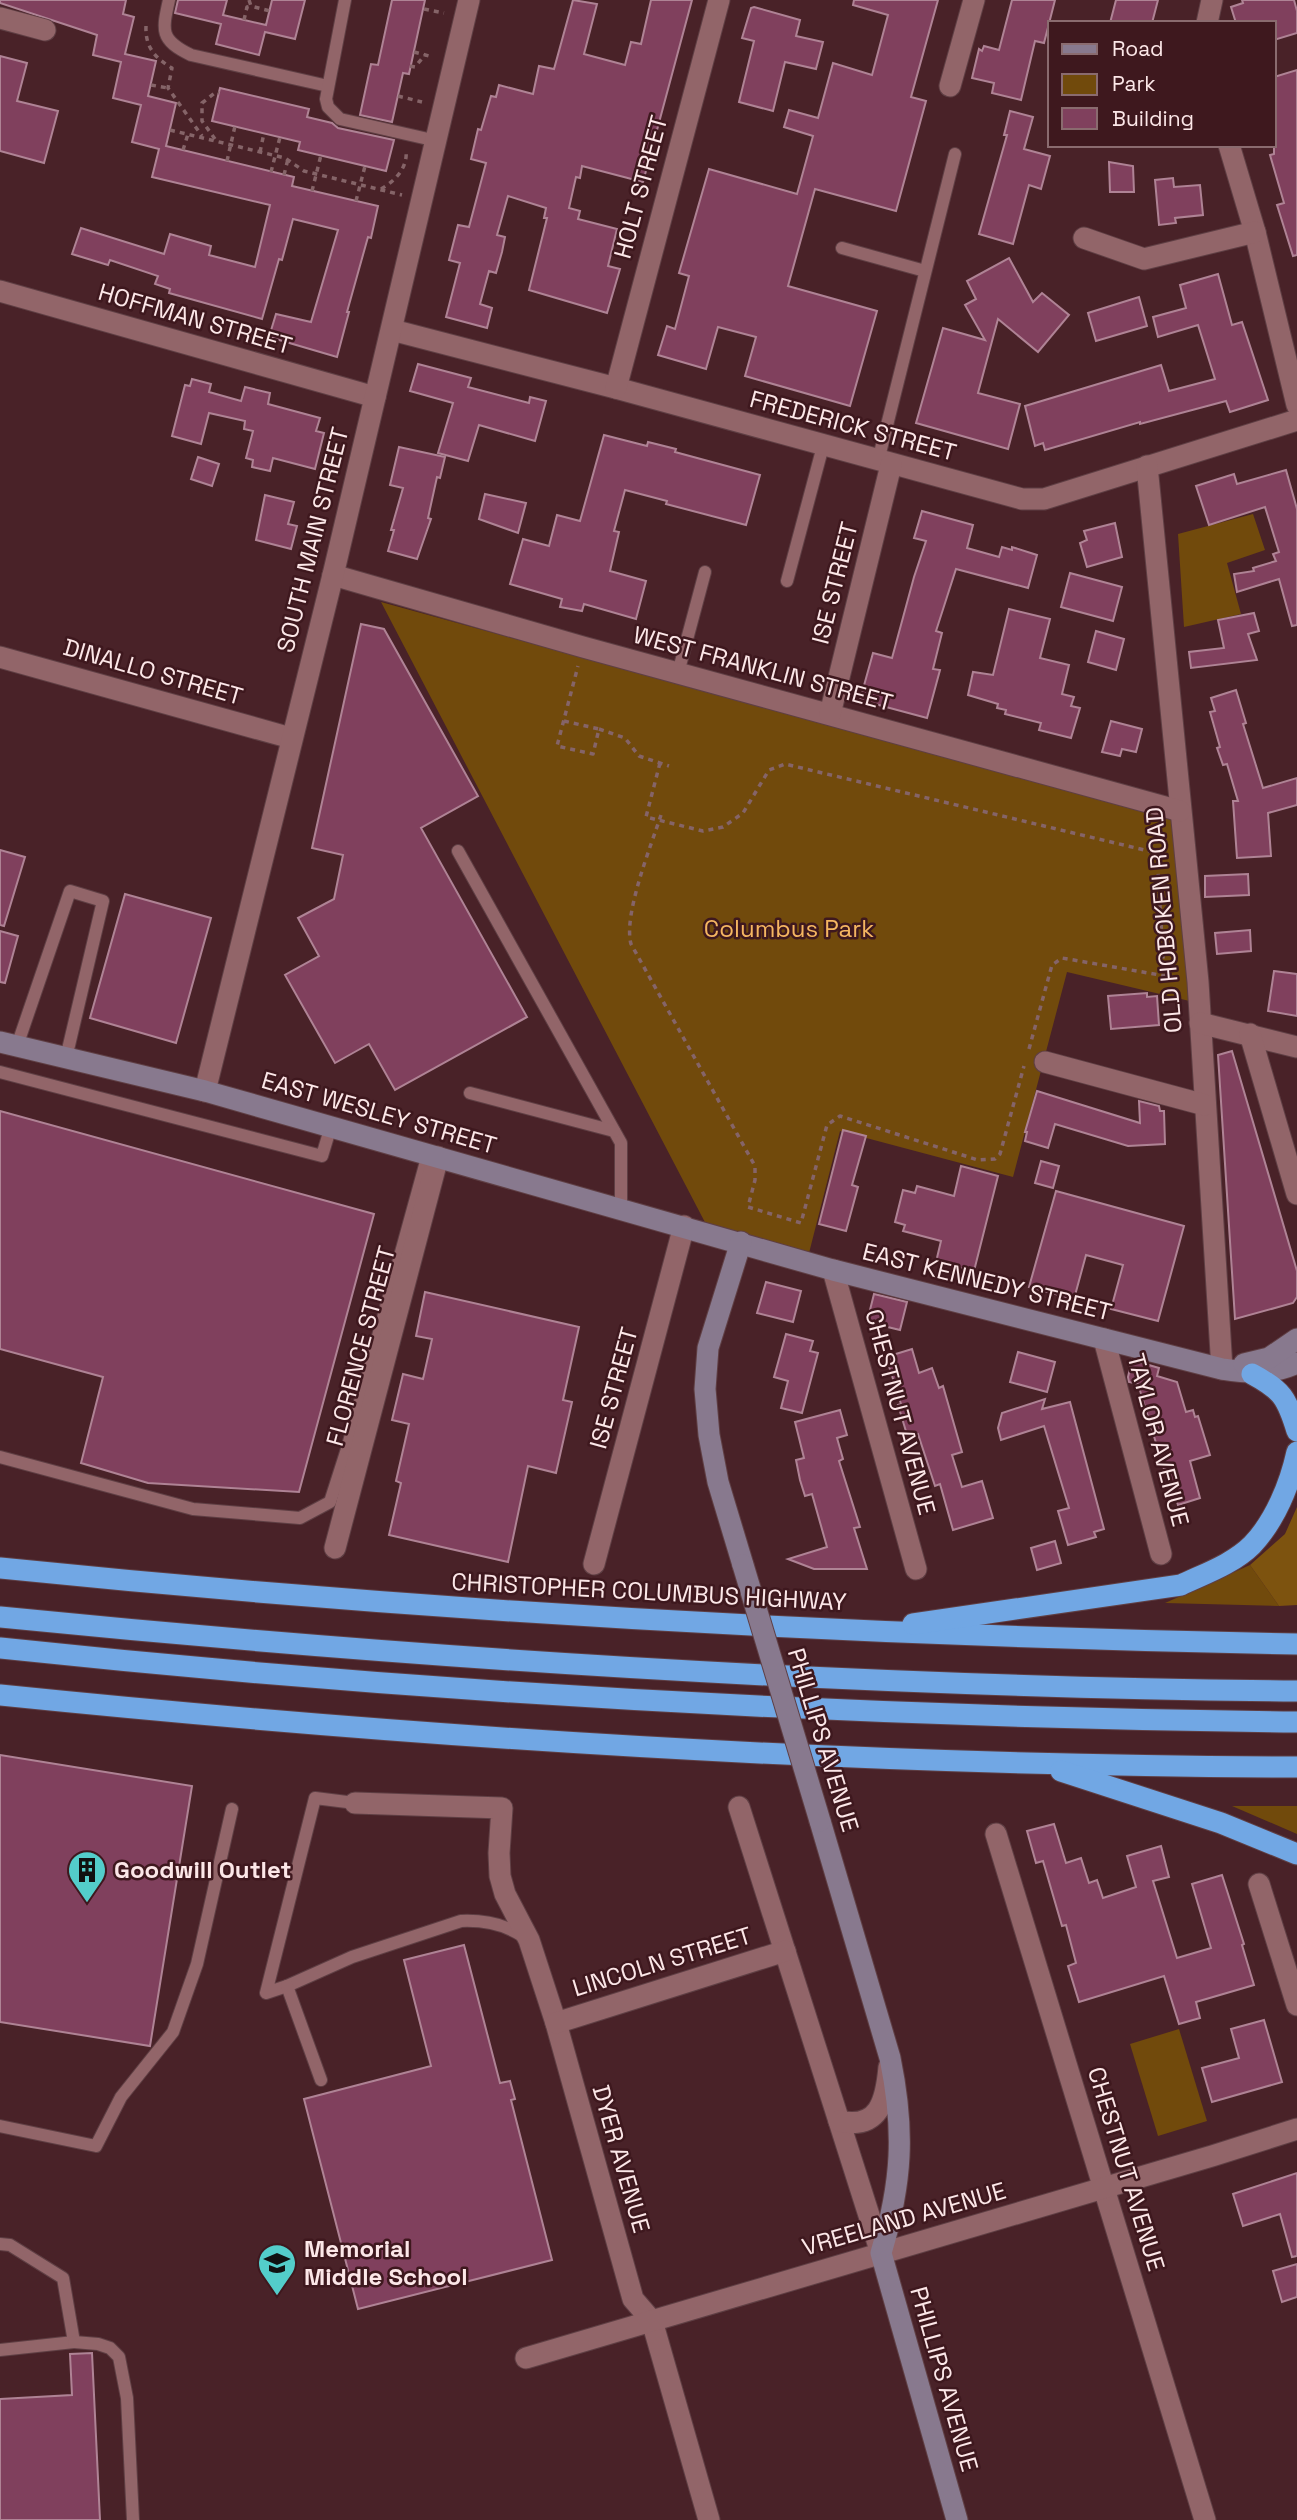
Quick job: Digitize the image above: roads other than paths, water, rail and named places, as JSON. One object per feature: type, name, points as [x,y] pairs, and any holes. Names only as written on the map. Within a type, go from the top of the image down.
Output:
[{"type":"highway","points":[[1252,1374],[1274,1385],[1290,1406],[1297,1431]]},
{"type":"highway","points":[[863,1631],[1181,1585],[1219,1567],[1251,1546],[1272,1517],[1292,1474],[1297,1452]]},
{"type":"highway","name":"CHRISTOPHER COLUMBUS HIGHWAY","points":[[0,1567],[479,1609],[863,1631],[1297,1644]]},
{"type":"highway","points":[[0,1617],[259,1641],[650,1668],[1013,1685],[1297,1690]]},
{"type":"highway","points":[[0,1648],[301,1676],[552,1695],[863,1710],[1297,1722]]},
{"type":"highway","points":[[0,1695],[267,1721],[725,1752],[1039,1763],[1297,1766]]},
{"type":"highway","points":[[1039,1763],[1222,1823],[1297,1854]]},
{"type":"street","name":"SOUTH MAIN STREET","points":[[205,1091],[333,575],[469,0]]},
{"type":"street","name":"HOLT STREET","points":[[616,388],[719,0]]},
{"type":"street","points":[[950,86],[974,0]]},
{"type":"street","points":[[1207,21],[1212,0]]},
{"type":"street","points":[[0,18],[45,30]]},
{"type":"street","points":[[1230,147],[1255,232],[1297,405]]},
{"type":"street","points":[[1084,238],[1144,259],[1255,232]]},
{"type":"street","name":"HOFFMAN STREET","points":[[0,291],[375,397]]},
{"type":"street","name":"FREDERICK STREET","points":[[392,330],[1022,499],[1044,499],[1297,421]]},
{"type":"street","name":"ISE STREET","points":[[830,715],[885,463]]},
{"type":"street","name":"OLD HOBOKEN ROAD","points":[[1147,466],[1198,982],[1222,1369]]},
{"type":"street","name":"WEST FRANKLIN STREET","points":[[333,575],[583,648],[1180,811]]},
{"type":"street","name":"DINALLO STREET","points":[[0,657],[291,738]]},
{"type":"street","points":[[1200,1023],[1297,1047]]},
{"type":"street","points":[[1250,1034],[1297,1194]]},
{"type":"street","name":"EAST WESLEY STREET","points":[[9,1044],[205,1091],[741,1242]]},
{"type":"street","points":[[1045,1062],[1205,1105]]},
{"type":"street","name":"FLORENCE STREET","points":[[335,1548],[433,1155]]},
{"type":"street","name":"ISE STREET","points":[[594,1564],[684,1226]]},
{"type":"street","name":"EAST KENNEDY STREET","points":[[741,1242],[834,1270],[1222,1369],[1252,1374],[1279,1371],[1297,1363]]},
{"type":"street","name":"PHILLIPS AVENUE","points":[[741,1242],[708,1348],[705,1389],[709,1435],[719,1482],[743,1565],[890,2058],[901,2133],[893,2213],[881,2253]]},
{"type":"street","name":"CHESTNUT AVENUE","points":[[834,1270],[916,1569]]},
{"type":"street","name":"TAYLOR AVENUE","points":[[1104,1339],[1161,1553]]},
{"type":"street","name":"EAST KENNEDY STREET","points":[[1222,1369],[1269,1358],[1297,1339]]},
{"type":"street","name":"DYER AVENUE","points":[[355,1803],[502,1808],[500,1876],[510,1908],[529,1940],[556,2023],[633,2300],[652,2321],[709,2520]]},
{"type":"street","name":"PHILLIPS AVENUE","points":[[739,1807],[881,2253],[957,2520]]},
{"type":"street","name":"CHESTNUT AVENUE","points":[[996,1834],[1205,2520]]},
{"type":"street","points":[[1259,1884],[1297,2005]]},
{"type":"street","name":"LINCOLN STREET","points":[[556,2023],[785,1951]]},
{"type":"street","points":[[839,2121],[854,2124],[868,2121],[880,2107],[887,2089],[890,2058]]},
{"type":"street","name":"VREELAND AVENUE","points":[[526,2358],[1297,2129]]},
{"type":"lane","points":[[169,0],[164,29],[167,39],[177,48],[191,55],[328,86]]},
{"type":"lane","points":[[345,0],[328,86],[328,107],[340,119],[437,141]]},
{"type":"lane","points":[[885,463],[925,271],[955,154]]},
{"type":"lane","points":[[842,248],[925,271]]},
{"type":"lane","points":[[787,581],[823,446]]},
{"type":"lane","points":[[678,673],[705,572]]},
{"type":"lane","points":[[458,851],[621,1143],[621,1208]]},
{"type":"lane","points":[[9,1044],[70,891],[103,901],[66,1058]]},
{"type":"lane","points":[[0,1072],[322,1156],[331,1126]]},
{"type":"lane","points":[[470,1093],[614,1131]]},
{"type":"lane","points":[[0,1457],[193,1509],[300,1518],[330,1502],[433,1155]]},
{"type":"lane","points":[[355,1803],[315,1798],[266,1993],[352,1957],[461,1921],[479,1920],[497,1924],[529,1940]]},
{"type":"lane","points":[[0,2126],[96,2146],[121,2097],[173,2032],[197,1964],[232,1809]]},
{"type":"lane","points":[[287,1986],[321,2080]]},
{"type":"lane","points":[[0,2244],[10,2245],[63,2278],[75,2342]]},
{"type":"lane","points":[[0,2350],[75,2342],[110,2348],[119,2357],[127,2398],[133,2520]]},
{"type":"place","name":"Goodwill Outlet","points":[[87,1904]]},
{"type":"place","name":"Memorial Middle School","points":[[277,2297]]},
{"type":"park label","name":"Columbus Park","points":[[789,929]]}]
